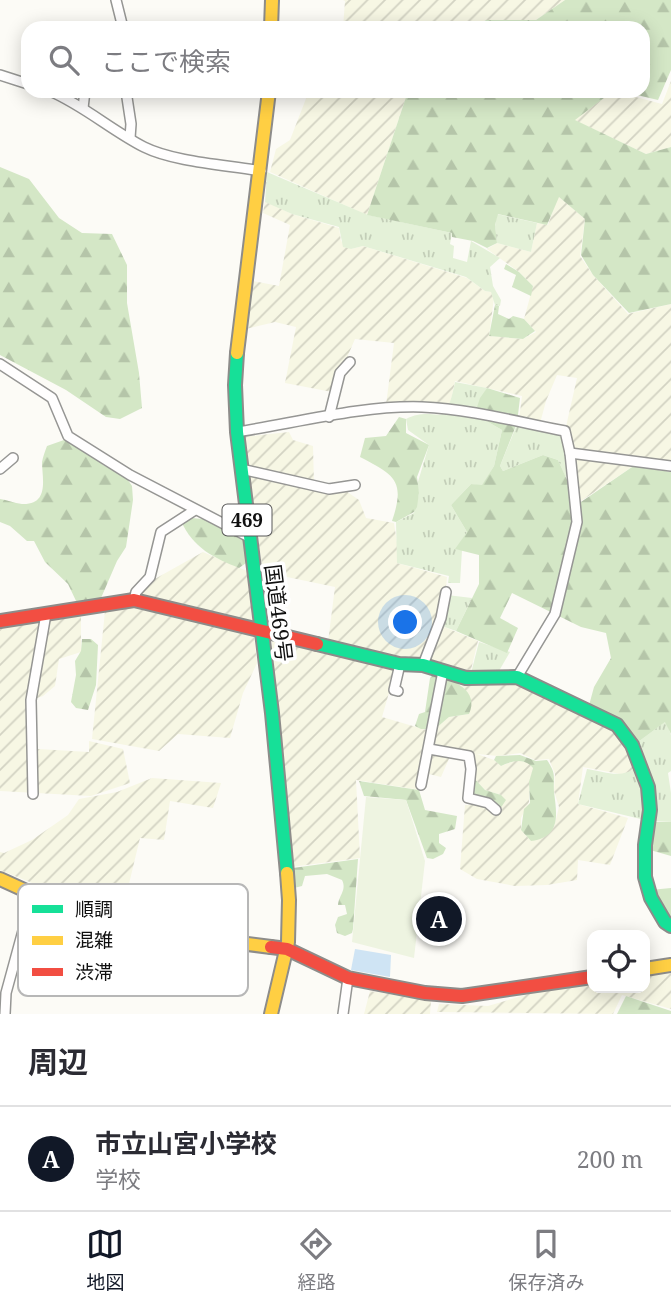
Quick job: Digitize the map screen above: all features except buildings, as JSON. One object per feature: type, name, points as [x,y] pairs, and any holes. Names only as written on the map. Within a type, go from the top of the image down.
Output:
[{"type":"main road","points":[[271,21],[272,0]]},
{"type":"main road","name":"国道469号","points":[[268,98],[239,329],[235,385],[237,432],[262,630],[289,900],[287,949],[271,1014]]},
{"type":"main road","points":[[0,621],[134,600],[400,664],[423,665],[466,678],[517,677],[617,725],[632,744],[648,788],[650,810],[645,845],[645,877],[651,898],[665,922],[671,926]]},
{"type":"main road","points":[[0,879],[18,887]]},
{"type":"main road","points":[[248,944],[287,949],[348,978],[425,993],[462,996],[587,978]]},
{"type":"main road","points":[[650,968],[671,965]]},
{"type":"street","points":[[116,0],[121,21]]},
{"type":"street","points":[[0,75],[21,82]]},
{"type":"street","points":[[64,98],[143,146],[162,154],[261,171]]},
{"type":"street","points":[[83,108],[84,98]]},
{"type":"street","points":[[128,98],[130,138]]},
{"type":"street","points":[[329,417],[340,373],[350,362]]},
{"type":"street","points":[[0,364],[52,398],[68,436],[131,475],[249,537]]},
{"type":"street","points":[[237,432],[365,411],[421,407],[468,412],[565,431],[570,453],[577,523],[555,614],[517,677]]},
{"type":"street","points":[[570,453],[671,466]]},
{"type":"street","points":[[0,469],[13,458]]},
{"type":"street","points":[[241,469],[328,489],[355,485]]},
{"type":"street","points":[[134,600],[136,592],[150,577],[161,532],[195,510]]},
{"type":"street","points":[[423,665],[441,618],[446,592]]},
{"type":"street","points":[[33,794],[32,700],[46,614]]},
{"type":"street","points":[[398,691],[394,691],[400,664]]},
{"type":"street","points":[[421,785],[443,671]]},
{"type":"street","points":[[429,749],[469,756],[471,769],[468,798],[488,803],[496,810]]},
{"type":"street","points":[[5,1014],[9,980],[18,948]]},
{"type":"street","points":[[343,1014],[348,978]]},
{"type":"green space","points":[[343,0],[565,0],[536,20],[485,21],[344,21]]},
{"type":"green space","points":[[565,0],[671,0],[671,70],[658,100],[650,98],[650,21],[485,21],[536,20]]},
{"type":"green space","points":[[671,81],[671,147],[646,154],[574,120],[604,98],[639,98],[662,104]]},
{"type":"green space","points":[[306,98],[406,98],[367,215],[270,172],[276,149],[290,140]]},
{"type":"green space","points":[[406,98],[604,98],[575,120],[646,154],[671,147],[671,304],[629,313],[593,275],[581,255],[585,219],[559,197],[547,225],[498,214],[495,225],[497,243],[487,248],[473,241],[452,237],[452,233],[367,215]]},
{"type":"green space","points":[[0,167],[29,179],[59,218],[82,233],[112,234],[127,265],[127,303],[142,408],[120,419],[106,417],[66,390],[0,355]]},
{"type":"green space","points":[[267,172],[368,215],[452,233],[450,244],[454,246],[453,258],[467,262],[471,241],[500,258],[490,267],[493,286],[501,300],[500,306],[495,305],[491,292],[485,291],[466,277],[363,246],[351,249],[343,247],[339,227],[292,214],[265,202]]},
{"type":"green space","points":[[558,196],[585,219],[580,256],[628,314],[671,304],[671,468],[635,465],[578,503],[565,431],[577,378],[557,375],[539,427],[519,420],[522,396],[455,381],[449,410],[386,405],[394,343],[355,339],[332,392],[285,383],[296,327],[275,322],[246,329],[253,281],[279,286],[290,225],[263,213],[265,201],[292,214],[339,228],[341,241],[351,249],[363,246],[467,278],[485,291],[491,292],[494,298],[489,336],[523,339],[536,332],[524,319],[533,286],[519,272],[487,249],[497,243],[531,252],[537,223],[548,225]]},
{"type":"green space","points":[[497,214],[537,223],[531,252],[497,243]]},
{"type":"green space","points":[[506,264],[533,286],[531,296],[512,287],[516,275],[504,269]]},
{"type":"green space","points":[[495,305],[499,306],[498,314],[509,319],[513,316],[524,319],[535,331],[523,339],[489,336]]},
{"type":"green space","points":[[455,382],[487,388],[476,410],[488,422],[502,430],[494,466],[482,486],[471,484],[451,505],[467,532],[456,549],[462,550],[460,583],[448,583],[449,576],[397,563],[396,522],[414,513],[419,494],[417,485],[429,445],[408,430],[406,419],[417,415],[443,413]]},
{"type":"green space","points":[[487,388],[520,398],[517,423],[500,466],[503,471],[543,455],[558,460],[578,504],[635,465],[646,463],[658,470],[671,472],[671,734],[665,722],[634,745],[588,709],[594,687],[611,658],[606,633],[581,627],[512,593],[500,618],[518,628],[507,653],[456,631],[479,584],[479,555],[455,549],[467,532],[451,505],[471,484],[482,485],[494,466],[502,430],[488,422],[476,410]]},
{"type":"green space","points":[[399,417],[406,419],[406,433],[429,445],[417,477],[417,507],[414,512],[396,522],[392,521],[398,496],[394,480],[389,474],[360,457],[365,438],[386,436]]},
{"type":"green space","points":[[518,422],[565,431],[572,477],[565,476],[558,460],[543,455],[503,471],[500,466]]},
{"type":"green space","points":[[289,432],[293,440],[313,446],[314,484],[343,489],[359,500],[366,518],[394,523],[397,563],[447,577],[442,626],[478,641],[469,678],[517,679],[618,726],[639,766],[625,775],[583,767],[578,804],[628,818],[610,865],[578,860],[577,880],[515,886],[477,879],[460,869],[465,805],[484,805],[501,795],[485,790],[470,774],[473,753],[452,752],[441,777],[425,773],[433,730],[449,717],[469,714],[462,686],[452,677],[328,642],[335,587],[263,572],[243,437]],"holes":[[[520,753],[535,760],[549,759],[555,774],[554,791],[559,807],[554,827],[531,841],[521,830],[521,818],[529,802],[533,768],[529,763],[517,760],[501,766],[494,760],[477,754],[498,756]]]},
{"type":"green space","points":[[64,440],[126,477],[132,486],[133,500],[126,547],[101,598],[77,603],[68,584],[45,562],[34,541],[27,541],[10,526],[0,522],[0,499],[22,504],[31,503],[41,495],[42,462],[47,446]]},
{"type":"green space","points":[[192,518],[213,520],[243,540],[246,563],[239,568],[213,556],[198,545],[181,521]]},
{"type":"green space","points":[[203,552],[247,571],[257,663],[243,693],[230,738],[178,734],[159,751],[92,739],[105,611],[133,604],[153,580]]},
{"type":"green space","points":[[447,595],[472,598],[456,631],[442,626]]},
{"type":"green space","points":[[81,615],[81,652],[59,659],[55,686],[43,696],[32,700],[38,749],[89,752],[89,741],[123,749],[130,783],[91,796],[0,791],[0,626]]},
{"type":"green space","points":[[271,634],[397,665],[382,717],[430,731],[421,790],[356,780],[360,858],[291,867]]},
{"type":"green space","points":[[82,639],[91,639],[98,645],[96,685],[88,710],[76,708],[71,702],[76,675],[75,661],[81,651]]},
{"type":"green space","points":[[479,642],[510,652],[496,676],[470,677]]},
{"type":"green space","points":[[434,674],[463,687],[471,699],[471,706],[469,714],[449,717],[435,729],[421,729],[415,726],[419,714],[425,712],[430,678]]},
{"type":"green space","points":[[666,721],[671,735],[671,771],[668,773],[671,822],[649,821],[578,804],[587,769],[614,774],[633,770],[640,765],[634,745]]},
{"type":"green space","points":[[520,755],[536,761],[547,760],[554,776],[555,824],[548,835],[531,841],[521,830],[524,809],[530,803],[529,782],[533,768],[522,761],[501,766],[494,760],[496,756]]},
{"type":"green space","points":[[472,776],[485,790],[501,795],[506,800],[500,809],[471,796]]},
{"type":"green space","points":[[152,778],[221,783],[213,808],[170,801],[164,840],[140,838],[129,884],[35,884],[0,870],[0,852],[4,853],[32,840],[68,815],[79,799],[117,792]]},
{"type":"green space","points":[[359,781],[419,790],[425,810],[457,816],[455,829],[439,834],[439,843],[446,848],[443,854],[433,859],[427,858],[406,800],[364,796]]},
{"type":"green space","points":[[366,797],[406,800],[425,861],[414,958],[352,942]]},
{"type":"green space","points":[[653,822],[671,822],[671,856],[650,850]]},
{"type":"green space","points":[[358,859],[353,929],[352,933],[345,936],[337,933],[335,925],[338,917],[347,914],[345,905],[338,905],[343,890],[342,880],[327,874],[305,876],[302,886],[294,888],[293,868]]},
{"type":"green space","points":[[671,888],[671,926],[650,890]]},
{"type":"green space","points":[[671,966],[671,1009],[622,995],[613,1014],[437,1012],[439,1004],[488,1006],[532,993],[587,986],[587,993],[650,993],[650,972]]},
{"type":"green space","points":[[370,991],[431,1001],[430,1014],[364,1014]]},
{"type":"green space","points":[[626,996],[671,1011],[671,1014],[617,1014]]},
{"type":"water","points":[[355,949],[391,955],[390,977],[351,970]]},
{"type":"traffic: fast","points":[[237,353],[237,432],[272,713],[287,873]]},
{"type":"traffic: fast","points":[[317,644],[399,664],[423,665],[466,678],[517,677],[617,725],[632,745],[648,787],[650,810],[645,845],[645,877],[651,898],[665,922],[671,926]]},
{"type":"traffic: slow","points":[[271,21],[272,0]]},
{"type":"traffic: slow","points":[[237,353],[268,98]]},
{"type":"traffic: slow","points":[[271,1014],[288,942],[287,873]]},
{"type":"traffic: slow","points":[[0,879],[18,887]]},
{"type":"traffic: slow","points":[[248,944],[271,947]]},
{"type":"traffic: slow","points":[[650,968],[671,965]]},
{"type":"traffic: jam","points":[[0,621],[134,600],[317,644]]},
{"type":"traffic: jam","points":[[271,947],[287,949],[348,978],[425,993],[462,996],[587,978]]},
{"type":"place","name":"市立山宮小学校","points":[[439,919]]}]
